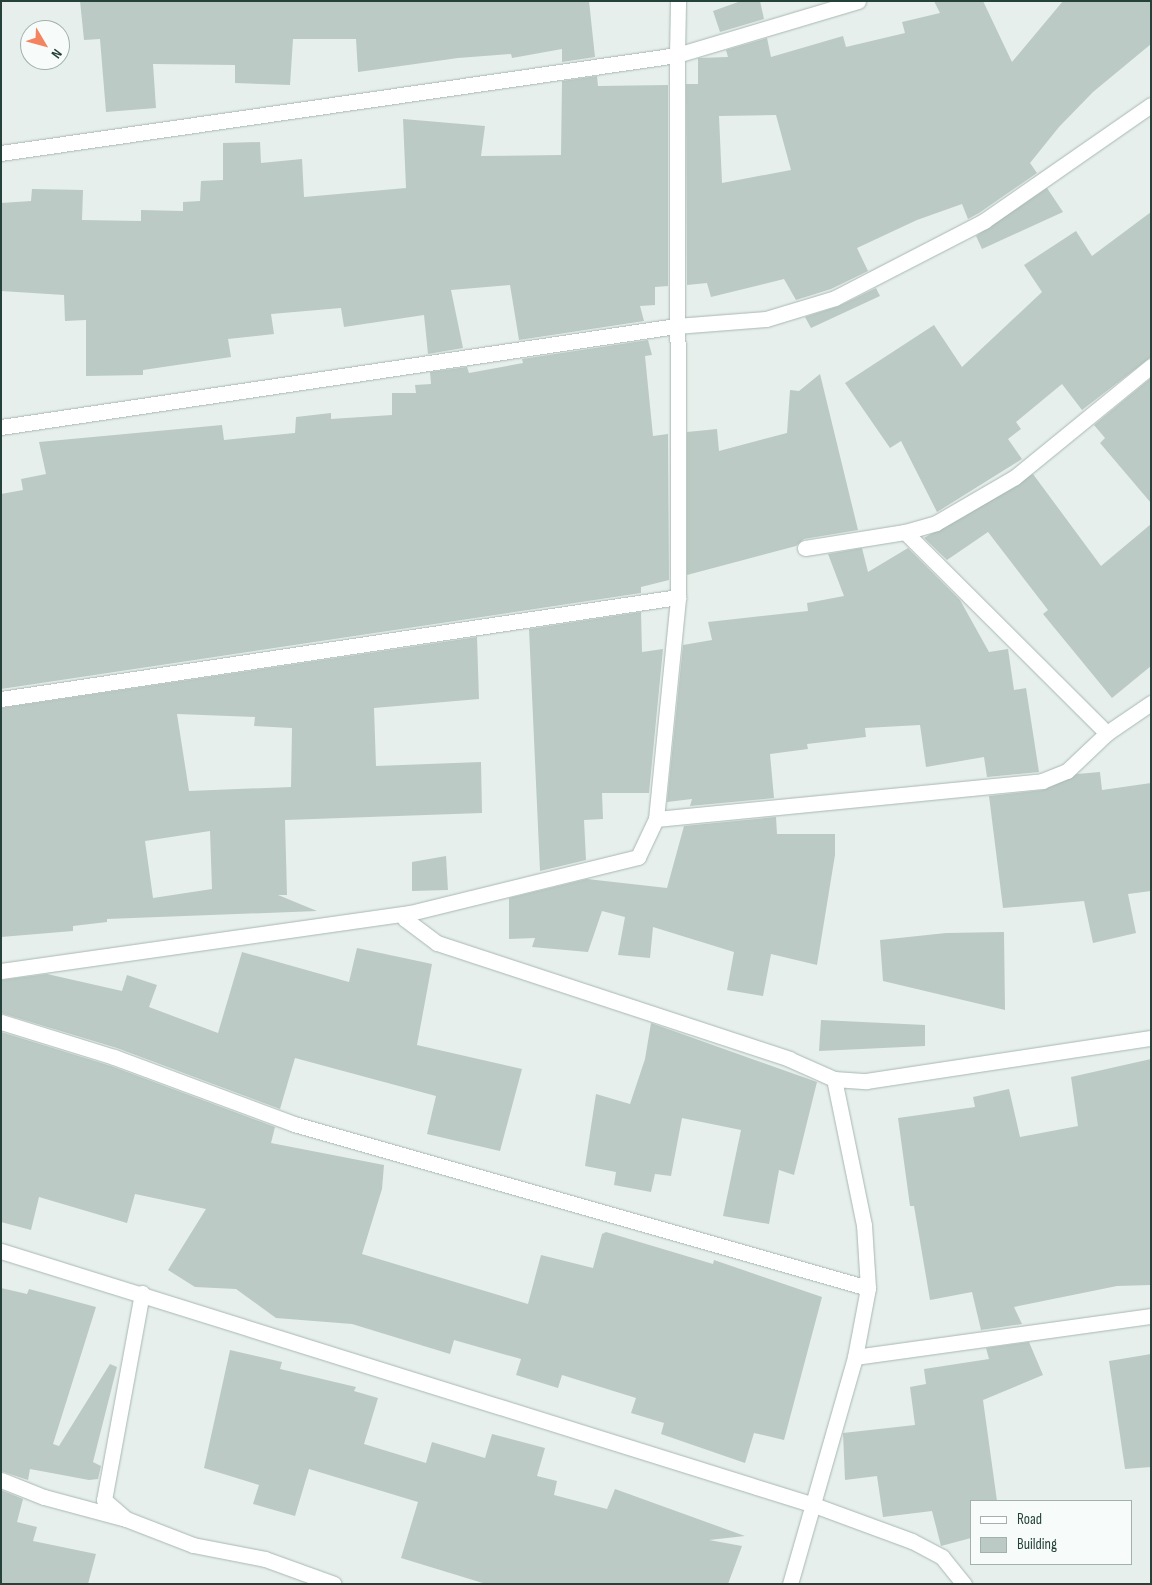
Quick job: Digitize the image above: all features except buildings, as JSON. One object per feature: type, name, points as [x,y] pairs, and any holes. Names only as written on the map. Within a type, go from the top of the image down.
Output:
[{"type":"street","points":[[1,971],[410,913],[638,857],[656,818],[678,597],[676,326],[678,1]]},
{"type":"street","points":[[1,154],[677,55],[858,1]]},
{"type":"street","points":[[1,428],[676,326],[766,319],[835,298],[984,221],[1151,105]]},
{"type":"street","points":[[805,548],[905,532],[936,522],[1015,477],[1151,366]]},
{"type":"street","points":[[905,532],[1107,733]]},
{"type":"street","points":[[1,699],[678,597]]},
{"type":"street","points":[[656,818],[1042,781],[1067,771],[1107,733],[1151,703]]},
{"type":"street","points":[[410,913],[405,919],[438,942],[788,1059],[834,1079],[866,1081],[1151,1038]]},
{"type":"street","points":[[1,1022],[114,1057],[294,1124],[868,1288]]},
{"type":"street","points":[[790,1584],[814,1506],[855,1357],[868,1288],[864,1225],[834,1079]]},
{"type":"street","points":[[1,1251],[142,1293],[814,1506],[912,1541],[942,1557],[964,1584]]},
{"type":"street","points":[[126,1520],[104,1500],[142,1293]]},
{"type":"street","points":[[855,1357],[1151,1316]]},
{"type":"street","points":[[1,1480],[44,1497],[126,1520],[193,1545],[265,1559],[334,1584]]}]
